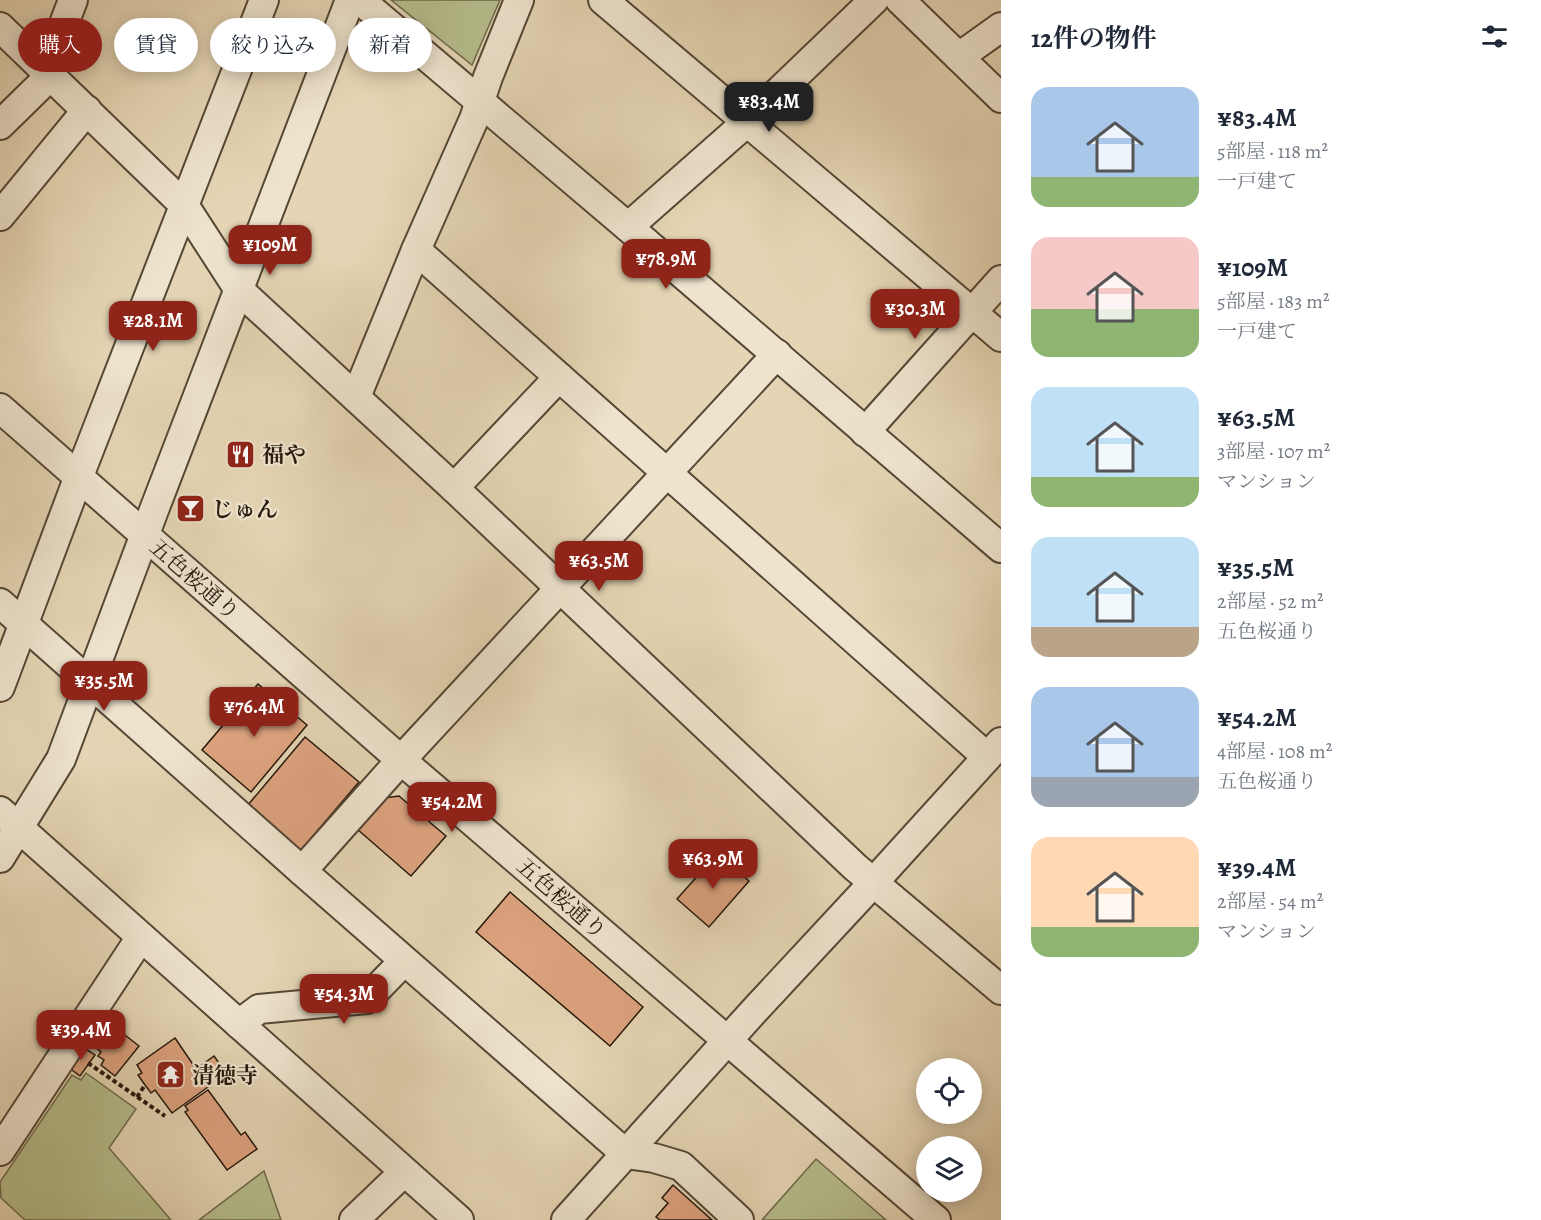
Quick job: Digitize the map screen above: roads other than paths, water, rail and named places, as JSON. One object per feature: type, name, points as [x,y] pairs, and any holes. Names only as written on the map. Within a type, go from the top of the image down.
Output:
[{"type":"street","points":[[0,125],[48,73],[73,0]]},
{"type":"street","points":[[0,687],[79,476],[264,0]]},
{"type":"street","points":[[0,858],[9,820],[61,759],[350,0]]},
{"type":"street","points":[[360,0],[777,354],[1001,548]]},
{"type":"street","points":[[356,397],[416,250],[474,119],[519,0]]},
{"type":"street","points":[[603,0],[1001,337]]},
{"type":"street","points":[[628,228],[747,122],[874,0]]},
{"type":"street","points":[[900,0],[1001,98]]},
{"type":"street","points":[[0,27],[184,205],[239,290],[454,488],[849,861],[1001,990]]},
{"type":"street","points":[[959,57],[1001,27]]},
{"type":"street","points":[[0,216],[87,110]]},
{"type":"street","points":[[416,250],[666,472],[994,749],[568,1219]]},
{"type":"street","points":[[865,432],[1001,280]]},
{"type":"street","points":[[302,872],[401,760],[777,354]]},
{"type":"street","points":[[454,488],[559,377]]},
{"type":"street","name":"五色桜通り","points":[[0,408],[401,760],[936,1220]]},
{"type":"street","points":[[0,603],[302,872],[626,1154],[654,1158],[681,1166],[739,1220]]},
{"type":"street","points":[[9,820],[459,1220]]},
{"type":"street","points":[[0,1151],[141,937]]},
{"type":"street","points":[[239,1024],[259,1009],[367,999],[404,961]]},
{"type":"street","points":[[354,1220],[404,1172]]},
{"type":"place","name":"福や","points":[[241,454]]},
{"type":"place","name":"じゅん","points":[[191,509]]},
{"type":"place","name":"清徳寺","points":[[171,1075]]}]
